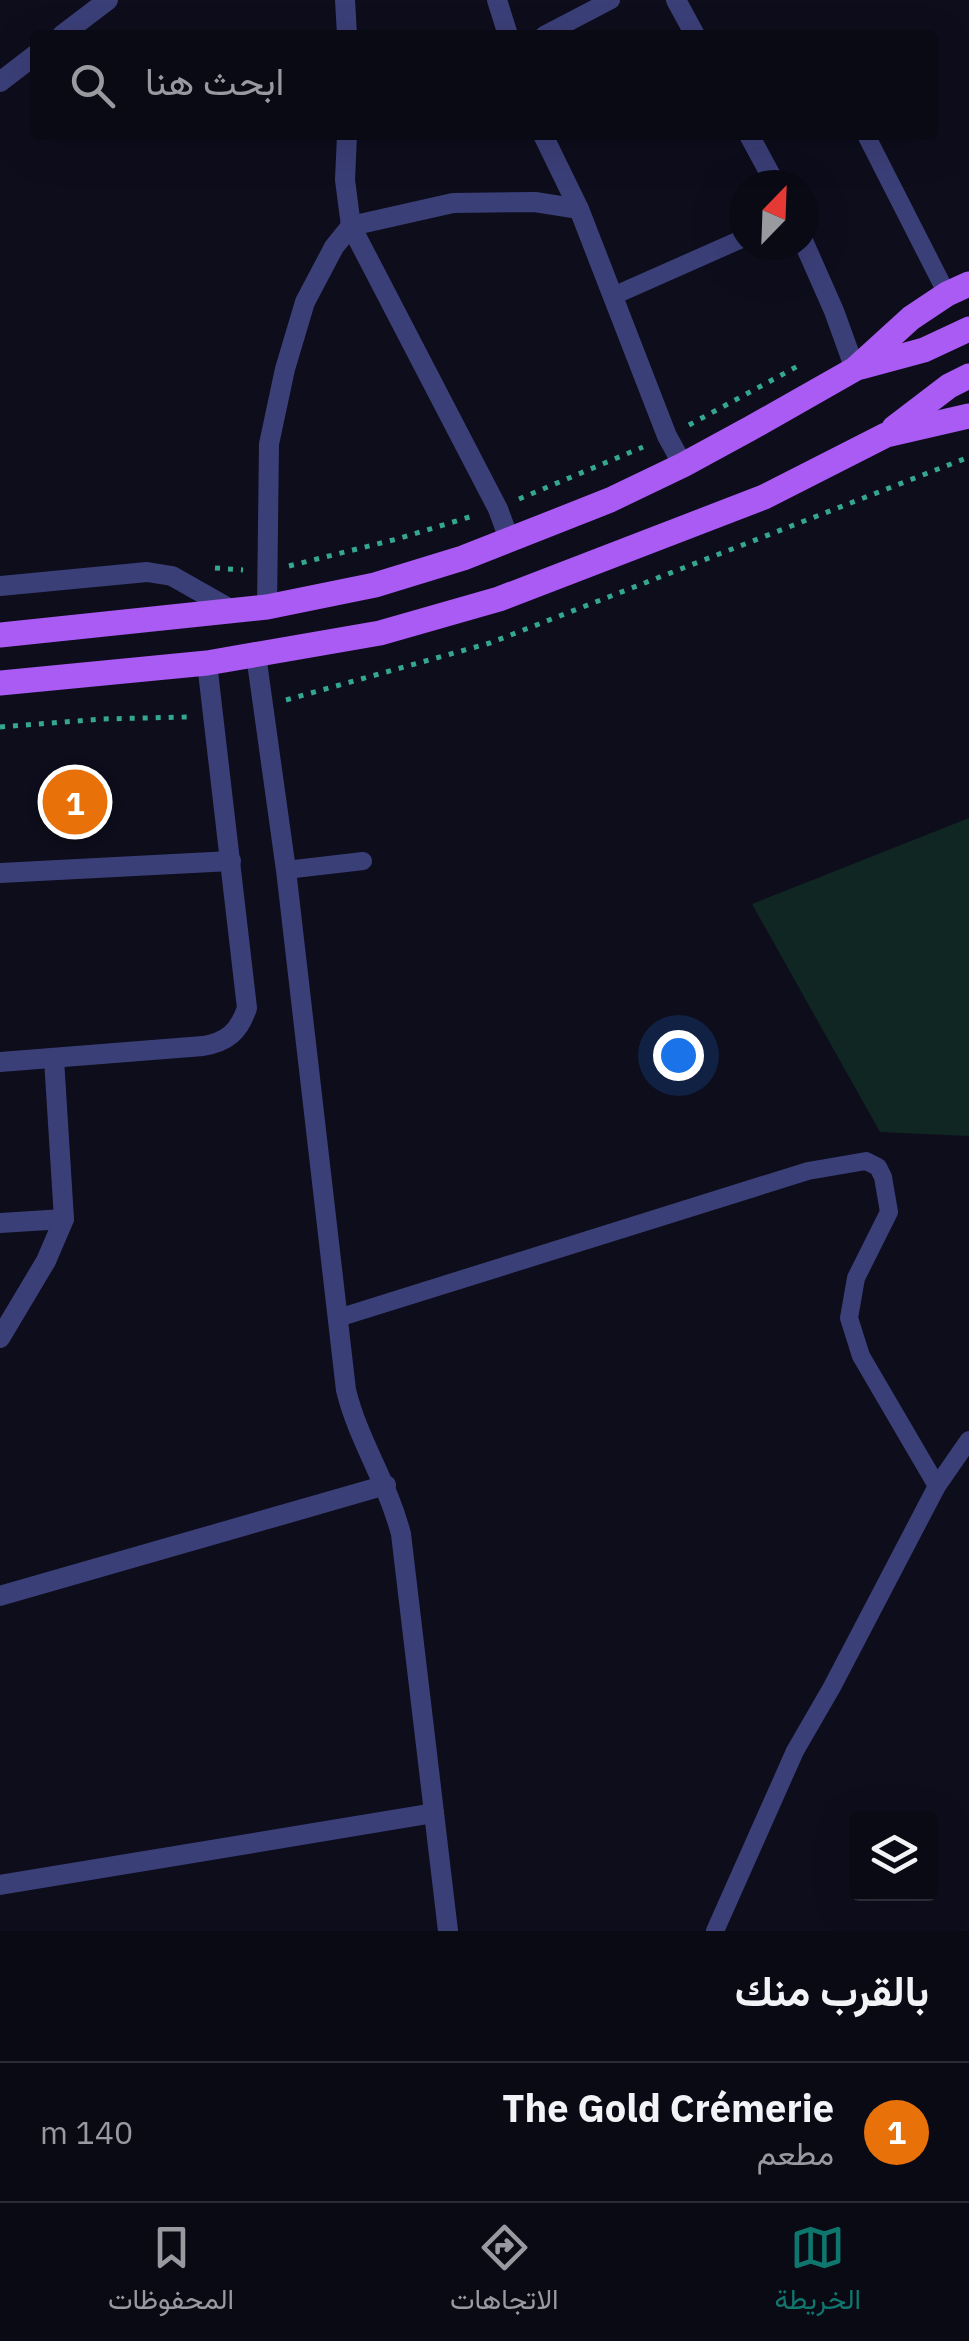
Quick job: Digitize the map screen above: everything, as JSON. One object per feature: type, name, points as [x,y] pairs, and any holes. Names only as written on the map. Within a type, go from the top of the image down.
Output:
[{"type":"main road","points":[[0,635],[266,607],[375,585],[463,558],[610,500],[683,465],[855,369],[911,318],[958,289]]},
{"type":"main road","points":[[855,369],[924,350],[969,329]]},
{"type":"main road","points":[[0,683],[256,656],[380,633],[498,599],[764,497],[886,434],[949,386],[969,376]]},
{"type":"main road","points":[[886,434],[969,416]]},
{"type":"street","points":[[69,30],[108,0]]},
{"type":"street","points":[[345,0],[347,30]]},
{"type":"street","points":[[497,0],[506,30]]},
{"type":"street","points":[[676,0],[692,30]]},
{"type":"street","points":[[0,82],[30,59]]},
{"type":"street","points":[[346,140],[352,226],[498,509],[508,539]]},
{"type":"street","points":[[546,140],[683,465]]},
{"type":"street","points":[[752,140],[768,170]]},
{"type":"street","points":[[266,607],[269,444],[285,368],[305,302],[334,248],[352,226],[452,203],[534,202],[578,209]]},
{"type":"street","points":[[811,260],[855,369]]},
{"type":"street","points":[[0,586],[147,572],[172,576],[232,610]]},
{"type":"street","points":[[256,656],[286,870],[346,1390],[359,1433],[386,1485],[402,1544],[448,1931]]},
{"type":"street","points":[[0,1062],[218,1044],[232,1036],[242,1023],[246,1008],[207,664]]},
{"type":"street","points":[[0,873],[231,861]]},
{"type":"street","points":[[0,1338],[46,1261],[64,1220],[54,1059]]},
{"type":"street","points":[[0,1223],[64,1220]]},
{"type":"street","points":[[0,1596],[386,1485]]},
{"type":"street","points":[[0,1885],[434,1813]]},
{"type":"lane","points":[[554,30],[611,0]]},
{"type":"lane","points":[[869,140],[958,289]]},
{"type":"lane","points":[[613,296],[729,245]]},
{"type":"lane","points":[[286,870],[363,861]]},
{"type":"lane","points":[[338,1318],[808,1171],[866,1161],[878,1168],[883,1177],[889,1212],[856,1278],[849,1318],[861,1356],[937,1486]]},
{"type":"lane","points":[[715,1931],[795,1751],[937,1486],[969,1440]]},
{"type":"path","points":[[204,568],[294,566],[498,509],[668,436],[844,340]]},
{"type":"green space","points":[[969,818],[969,1136],[880,1132],[752,904]]},
{"type":"place","name":"The Gold Crémerie","points":[[75,802]]}]
